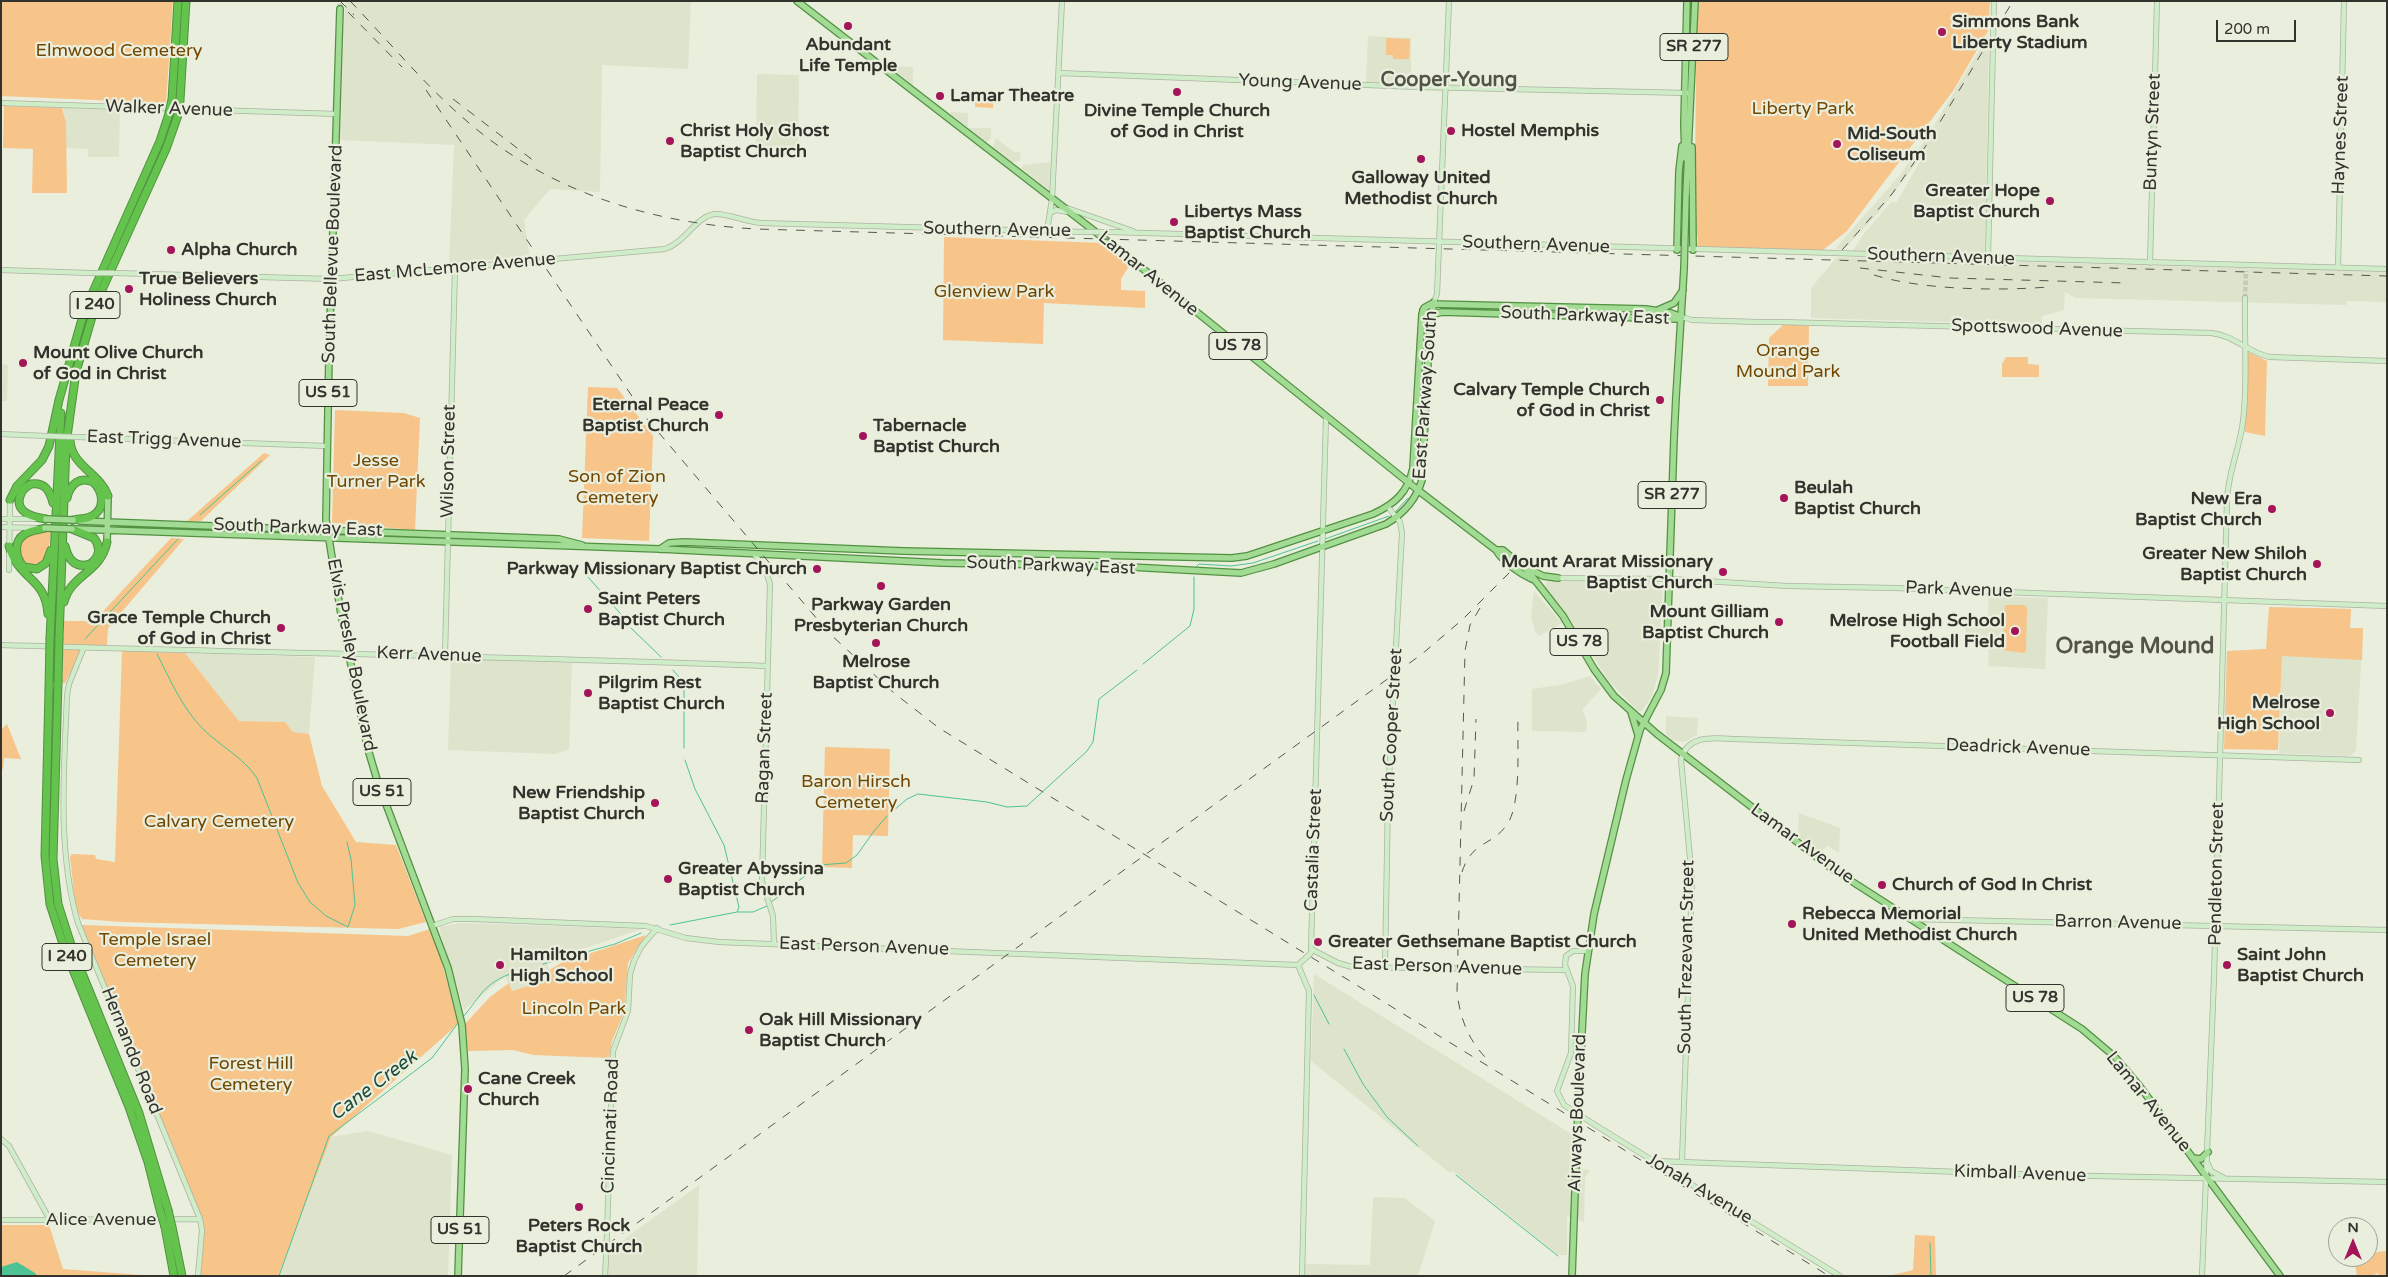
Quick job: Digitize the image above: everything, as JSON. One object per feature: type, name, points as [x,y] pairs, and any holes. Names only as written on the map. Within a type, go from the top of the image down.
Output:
[{"type":"highway","name":"I 240","points":[[174,1276],[168,1227],[168,1210],[157,1167],[135,1101],[74,951],[58,904],[53,859],[59,639],[68,422],[76,372],[92,314],[166,149],[176,118],[178,1]]},
{"type":"highway","name":"I 240","points":[[182,1276],[168,1227],[160,1210],[148,1162],[129,1107],[65,950],[50,904],[45,856],[55,510],[59,428],[66,379],[77,334],[93,289],[157,149],[176,100],[186,1]]},
{"type":"highway","points":[[10,500],[17,486],[42,460],[48,450],[66,379]]},
{"type":"highway","points":[[68,422],[72,453],[101,482],[108,496]]},
{"type":"highway","points":[[65,505],[70,488],[77,482],[89,480],[99,488],[102,500],[98,511],[91,517],[73,520]]},
{"type":"highway","points":[[46,519],[30,516],[21,508],[19,498],[24,488],[33,483],[44,486],[51,494],[55,510]]},
{"type":"highway","points":[[45,528],[28,532],[19,540],[17,555],[24,567],[35,569],[46,563],[54,535]]},
{"type":"highway","points":[[63,536],[66,553],[72,561],[82,566],[93,562],[99,552],[97,541],[88,533],[72,529]]},
{"type":"highway","points":[[60,615],[69,588],[100,562],[105,554],[107,542]]},
{"type":"highway","points":[[9,546],[16,565],[42,589],[46,597],[50,638]]},
{"type":"main road","name":"Lamar Avenue","points":[[798,1],[1072,213],[1419,491],[1496,550],[1500,556],[1532,579]]},
{"type":"main road","name":"SR 277","points":[[1643,722],[1661,690],[1666,673],[1674,438],[1684,288],[1686,193],[1691,119],[1688,93],[1687,1]]},
{"type":"main road","name":"SR 277","points":[[1686,193],[1684,124],[1695,1]]},
{"type":"main road","name":"South Bellevue Boulevard","points":[[327,529],[331,279],[340,9]]},
{"type":"main road","points":[[1691,119],[1693,250]]},
{"type":"main road","points":[[1677,250],[1679,171],[1684,124]]},
{"type":"main road","points":[[1656,310],[1674,303],[1684,288]]},
{"type":"main road","name":"South Parkway East","points":[[1434,302],[1656,310],[1682,317]]},
{"type":"main road","name":"East Parkway South","points":[[1409,482],[1413,468],[1423,310],[1434,302]]},
{"type":"main road","name":"East Parkway South","points":[[1419,491],[1423,465],[1434,302]]},
{"type":"main road","points":[[1582,307],[1582,316]]},
{"type":"main road","name":"South Parkway East","points":[[1423,310],[1425,315],[1442,312],[1676,319],[1682,317]]},
{"type":"main road","name":"South Parkway East","points":[[660,549],[669,543],[684,542],[986,553],[1232,558],[1247,556],[1388,508],[1405,490],[1409,482]]},
{"type":"main road","points":[[1405,490],[1413,499],[1428,497]]},
{"type":"main road","name":"South Parkway East","points":[[45,528],[660,549],[943,563],[1112,566],[1241,573],[1386,524],[1396,518],[1419,491]]},
{"type":"main road","points":[[107,542],[108,496]]},
{"type":"main road","name":"South Parkway East","points":[[46,519],[559,538],[594,548]]},
{"type":"main road","name":"Elvis Presley Boulevard","points":[[327,529],[348,653],[371,759],[448,968],[462,1026],[465,1069],[458,1276]]},
{"type":"main road","name":"Lamar Avenue","points":[[1496,550],[1503,550],[1522,565],[1563,616],[1594,669],[1614,696],[1650,728],[1819,859],[2096,1039],[2115,1057],[2138,1084],[2280,1276]]},
{"type":"main road","points":[[1522,565],[1538,574],[1558,578]]},
{"type":"main road","points":[[1631,712],[1639,735],[1650,728]]},
{"type":"main road","name":"Airways Boulevard","points":[[1572,1276],[1581,1030],[1588,951],[1594,914],[1643,722]]},
{"type":"main road","points":[[2193,1158],[2201,1159],[2208,1152]]},
{"type":"street","points":[[1047,231],[1052,199],[1062,1]]},
{"type":"street","points":[[1434,302],[1437,294],[1444,86],[1449,1]]},
{"type":"street","points":[[1988,258],[1994,1]]},
{"type":"street","name":"Buntyn Street","points":[[2150,263],[2157,1]]},
{"type":"street","name":"Haynes Street","points":[[2338,268],[2344,1]]},
{"type":"street","name":"Young Avenue","points":[[1059,73],[1688,93]]},
{"type":"street","name":"Walker Avenue","points":[[1,103],[337,114]]},
{"type":"street","points":[[1064,208],[1139,233]]},
{"type":"street","points":[[1050,213],[1061,210],[1072,213]]},
{"type":"street","name":"Southern Avenue","points":[[692,229],[701,220],[716,214],[761,224],[1110,232],[1988,258],[2246,268],[2387,269]]},
{"type":"street","points":[[1049,219],[1054,228],[1061,231]]},
{"type":"street","name":"East McLemore Avenue","points":[[1,270],[331,279],[665,249],[679,243],[692,229]]},
{"type":"street","name":"Wilson Street","points":[[445,655],[455,268]]},
{"type":"street","name":"Pendleton Street","points":[[2202,1276],[2204,1187],[2207,1179],[2208,1152],[2227,500],[2230,472],[2239,443],[2243,419],[2245,298]]},
{"type":"street","name":"Spottswood Avenue","points":[[1682,317],[1692,320],[1758,322],[2211,333],[2227,336],[2253,352],[2270,357],[2387,361]]},
{"type":"street","name":"Castalia Street","points":[[1312,949],[1326,416]]},
{"type":"street","name":"East Trigg Avenue","points":[[1,434],[327,446]]},
{"type":"street","points":[[9,570],[10,500]]},
{"type":"street","name":"South Cooper Street","points":[[1385,968],[1388,797],[1402,533],[1402,526],[1388,508]]},
{"type":"street","name":"South Parkway East","points":[[1,519],[46,519]]},
{"type":"street","name":"South Parkway East","points":[[1,527],[45,528]]},
{"type":"street","name":"Ragan Street","points":[[754,554],[765,568],[770,584],[762,881],[775,928],[774,944]]},
{"type":"street","name":"Park Avenue","points":[[1532,579],[1670,579],[1788,586],[1895,588],[2387,606]]},
{"type":"street","name":"Kerr Avenue","points":[[1,645],[297,654],[445,655],[767,666]]},
{"type":"street","name":"Hernando Road","points":[[84,647],[69,684],[66,706],[63,803],[66,851],[75,911],[200,1219],[202,1230],[198,1276]]},
{"type":"street","name":"Deadrick Avenue","points":[[1682,754],[1693,742],[1704,738],[2359,760]]},
{"type":"street","name":"South Trezevant Street","points":[[1682,754],[1692,880],[1682,1161]]},
{"type":"street","name":"East Person Avenue","points":[[432,926],[453,919],[646,926],[686,938],[719,942],[1298,965]]},
{"type":"street","name":"Barron Avenue","points":[[1910,919],[2387,930]]},
{"type":"street","name":"Cincinnati Road","points":[[605,1276],[613,1051],[628,1011],[634,961],[641,947],[657,928]]},
{"type":"street","points":[[1302,1276],[1309,991],[1298,965],[1311,953],[1312,949]]},
{"type":"street","name":"East Person Avenue","points":[[1312,949],[1333,961],[1352,967],[1567,970]]},
{"type":"street","points":[[1567,970],[1565,959],[1568,954],[1573,951],[1588,951]]},
{"type":"street","name":"Airways Boulevard","points":[[1560,1099],[1557,1091],[1559,1082],[1571,1053],[1573,986],[1567,970]]},
{"type":"street","name":"Jonah Avenue","points":[[1560,1099],[1564,1105],[1840,1276]]},
{"type":"street","points":[[1,1139],[9,1146],[50,1220]]},
{"type":"street","points":[[2207,1160],[2214,1173],[2227,1179]]},
{"type":"street","name":"Kimball Avenue","points":[[1654,1161],[2046,1175],[2387,1182]]},
{"type":"street","name":"Alice Avenue","points":[[1,1220],[200,1219]]},
{"type":"shaded area","points":[[345,1],[691,1],[688,69],[602,65],[600,192],[550,189],[524,220],[530,256],[449,264],[454,145],[340,140]]},
{"type":"shaded area","points":[[1989,34],[1985,252],[1983,255],[1852,252],[1863,235],[1891,202],[1897,202],[1927,149],[1880,211],[1844,249],[1835,249],[1900,175],[1927,137]]},
{"type":"shaded area","points":[[1368,36],[1411,38],[1411,85],[1366,82]]},
{"type":"shaded area","points":[[889,66],[913,67],[913,85]]},
{"type":"shaded area","points":[[757,74],[799,75],[798,151],[756,150]]},
{"type":"shaded area","points":[[63,108],[120,110],[119,157],[88,157],[88,149],[66,148],[66,122]]},
{"type":"shaded area","points":[[950,112],[968,113],[968,127],[950,114]]},
{"type":"shaded area","points":[[968,128],[991,128],[991,138],[987,142]]},
{"type":"shaded area","points":[[996,138],[1014,152],[1021,152],[1020,161],[1012,162],[993,147]]},
{"type":"shaded area","points":[[1050,162],[1049,190],[1021,168],[1023,165]]},
{"type":"shaded area","points":[[1837,257],[2387,272],[2387,302],[2346,301],[2346,305],[2076,298],[2065,292],[2064,310],[2042,316],[2042,325],[1811,318],[1811,288]]},
{"type":"shaded area","points":[[1,364],[8,365],[7,401],[1,401]]},
{"type":"shaded area","points":[[1546,582],[1658,583],[1663,586],[1658,676],[1652,696],[1642,711],[1638,711],[1608,680],[1563,609],[1545,588]]},
{"type":"shaded area","points":[[1534,591],[1562,623],[1539,636],[1535,631],[1531,616]]},
{"type":"shaded area","points":[[1989,596],[2048,598],[2045,669],[1988,666],[1989,644],[1965,643],[1966,617],[1988,618]]},
{"type":"shaded area","name":"Melrose High School","points":[[2269,607],[2351,609],[2350,628],[2363,628],[2356,750],[2353,754],[2348,756],[2279,753],[2282,649]]},
{"type":"shaded area","points":[[185,653],[315,657],[309,734],[293,732],[285,722],[239,721]]},
{"type":"shaded area","points":[[451,658],[572,663],[569,749],[555,754],[448,750]]},
{"type":"shaded area","points":[[1590,676],[1601,689],[1582,710],[1587,721],[1586,732],[1532,731],[1532,689],[1560,685]]},
{"type":"shaded area","points":[[1666,716],[1698,718],[1697,735],[1684,742],[1672,740],[1666,734]]},
{"type":"shaded area","points":[[1799,813],[1840,828],[1839,853],[1827,845],[1820,854],[1798,836]]},
{"type":"shaded area","name":"Hamilton High School","points":[[460,923],[642,929],[547,961],[549,970],[530,978],[531,985],[512,991],[505,976],[464,1010],[440,932],[440,927]]},
{"type":"shaded area","points":[[1314,974],[1581,1140],[1581,1169],[1590,1170],[1585,1178],[1584,1222],[1567,1216],[1567,1255],[1558,1255],[1453,1171],[1450,1173],[1311,1061]]},
{"type":"shaded area","points":[[368,1131],[452,1155],[448,1276],[278,1276],[331,1137]]},
{"type":"shaded area","points":[[699,1185],[697,1276],[607,1276],[608,1251]]},
{"type":"shaded area","points":[[1373,1197],[1404,1198],[1435,1221],[1418,1276],[1305,1276],[1305,1264],[1370,1265]]},
{"type":"shaded area","points":[[17,1262],[37,1276],[1,1276],[1,1267]]},
{"type":"green space","name":"Elmwood Cemetery","points":[[1,1],[173,1],[166,103],[1,96]]},
{"type":"green space","name":"Liberty Park","points":[[1697,1],[1990,1],[1988,31],[1953,91],[1847,231],[1823,250],[1697,247],[1698,237],[1694,236]]},
{"type":"green space","points":[[1386,38],[1410,39],[1409,59],[1393,59],[1393,55],[1386,55]]},
{"type":"green space","points":[[976,90],[994,90],[993,108],[975,107]]},
{"type":"green space","points":[[4,106],[62,108],[66,122],[67,193],[32,193],[33,149],[3,148]]},
{"type":"green space","name":"Glenview Park","points":[[944,237],[1102,243],[1129,266],[1121,279],[1121,290],[1145,291],[1145,308],[1044,303],[1043,344],[943,340]]},
{"type":"green space","name":"Orange Mound Park","points":[[1784,324],[1809,326],[1808,386],[1768,386],[1769,338]]},
{"type":"green space","points":[[2246,351],[2267,361],[2265,436],[2245,432]]},
{"type":"green space","points":[[2006,357],[2028,357],[2028,364],[2039,365],[2039,377],[2002,377],[2002,364]]},
{"type":"green space","name":"Son of Zion Cemetery","points":[[588,387],[617,388],[653,436],[649,541],[582,538]]},
{"type":"green space","name":"Jesse Turner Park","points":[[335,410],[404,413],[420,418],[415,530],[332,523]]},
{"type":"green space","points":[[264,453],[270,455],[201,521],[187,521]]},
{"type":"green space","points":[[39,532],[51,532],[48,554],[38,566],[26,566],[18,553],[22,537]]},
{"type":"green space","points":[[171,538],[184,539],[108,628],[107,645],[84,645],[65,683],[62,684],[64,621],[94,621]]},
{"type":"green space","name":"Melrose High School Football Field","points":[[2005,605],[2024,605],[2027,608],[2026,651],[2024,653],[2002,650]]},
{"type":"green space","points":[[2269,607],[2351,609],[2350,628],[2363,628],[2362,660],[2282,656],[2278,750],[2224,749],[2227,651],[2266,649]]},
{"type":"green space","name":"Calvary Cemetery","points":[[122,651],[185,653],[239,721],[285,722],[293,732],[309,734],[322,786],[356,842],[396,845],[426,922],[398,929],[121,922],[82,919],[76,910],[70,857],[72,854],[95,855],[96,859],[115,862]]},
{"type":"green space","points":[[7,724],[21,759],[4,758],[3,769],[1,769],[1,730]]},
{"type":"green space","name":"Baron Hirsch Cemetery","points":[[825,747],[890,749],[888,836],[853,835],[852,868],[822,867]]},
{"type":"green space","name":"Forest Hill Cemetery","points":[[82,925],[408,936],[430,929],[440,955],[458,1024],[331,1137],[278,1276],[199,1276],[203,1225]]},
{"type":"green space","name":"Lincoln Park","points":[[646,935],[628,963],[624,1012],[612,1041],[609,1058],[533,1055],[513,1050],[468,1051],[465,1024],[490,997],[509,983],[512,991],[531,985],[530,978],[546,972],[561,963]]},
{"type":"green space","points":[[1,1225],[49,1225],[63,1269],[154,1276],[1,1276]]},
{"type":"green space","points":[[1915,1235],[1935,1236],[1936,1276],[1889,1276],[1913,1270]]},
{"type":"green space","points":[[2387,1251],[2387,1276],[2379,1276],[2378,1273],[2371,1276],[2357,1276],[2356,1267],[2378,1267],[2378,1252]]},
{"type":"waterway","points":[[200,515],[261,461]]},
{"type":"waterway","points":[[1395,512],[1408,498]]},
{"type":"waterway","points":[[1325,539],[1389,516]]},
{"type":"waterway","points":[[85,639],[178,539]]},
{"type":"waterway","points":[[1194,569],[1199,564],[1231,566],[1253,563],[1318,541]]},
{"type":"waterway","name":"Cane Creek","points":[[588,577],[626,620]]},
{"type":"waterway","points":[[1143,664],[1190,626],[1194,609],[1194,577]]},
{"type":"waterway","name":"Cane Creek","points":[[631,628],[661,657]]},
{"type":"waterway","points":[[157,654],[177,693],[196,721],[245,764],[257,778],[298,883],[310,902],[326,916],[348,927],[355,905],[351,859],[347,842]]},
{"type":"waterway","name":"Cane Creek","points":[[673,670],[684,683],[684,748]]},
{"type":"waterway","points":[[893,811],[907,799],[918,794],[987,802],[1007,807],[1027,806],[1087,751],[1093,742],[1099,699],[1137,670]]},
{"type":"waterway","name":"Cane Creek","points":[[670,925],[737,912],[739,907],[724,845],[695,789],[685,760]]},
{"type":"waterway","points":[[770,903],[819,865],[846,863],[857,855],[887,816]]},
{"type":"waterway","points":[[738,912],[753,912],[767,906]]},
{"type":"waterway","name":"Cane Creek","points":[[543,964],[615,944],[641,933]]},
{"type":"waterway","name":"Cane Creek","points":[[462,1018],[489,986],[504,976],[515,972]]},
{"type":"waterway","points":[[1314,995],[1329,1024]]},
{"type":"waterway","name":"Cane Creek","points":[[279,1276],[329,1136],[432,1058],[458,1023]]},
{"type":"waterway","points":[[1344,1049],[1363,1084],[1387,1117],[1418,1146]]},
{"type":"waterway","points":[[1456,1175],[1558,1256]]},
{"type":"waterway","points":[[1930,1243],[1931,1276]]},
{"type":"tunnel","points":[[340,1],[340,9]]},
{"type":"tunnel","points":[[2245,298],[2246,271]]},
{"type":"railway","points":[[340,1],[354,15]]},
{"type":"railway","points":[[350,1],[446,103],[493,142],[526,164],[562,183],[599,198],[637,210],[676,219],[716,225],[756,229],[2387,276]]},
{"type":"railway","points":[[1842,250],[1892,194],[1925,147],[2013,1]]},
{"type":"railway","points":[[348,12],[402,67]]},
{"type":"railway","points":[[426,90],[648,420],[829,633],[894,693],[939,728],[1829,1276]]},
{"type":"railway","points":[[453,99],[534,161]]},
{"type":"railway","points":[[1860,268],[1950,278],[2126,283]]},
{"type":"railway","points":[[1874,275],[1914,284],[1960,288],[2006,289],[2048,287]]},
{"type":"railway","points":[[564,1276],[1422,654],[1462,620],[1524,558]]},
{"type":"railway","points":[[1480,608],[1470,625],[1465,651],[1457,992],[1460,1012],[1467,1030],[1476,1046],[1489,1061]]},
{"type":"railway","points":[[1464,811],[1474,779],[1476,719]]},
{"type":"railway","points":[[1462,872],[1466,862],[1476,849],[1500,833],[1511,817],[1517,791],[1518,720]]},
{"type":"place","name":"Abundant Life Temple","points":[[848,26]]},
{"type":"place","name":"Simmons Bank Liberty Stadium","points":[[1942,32]]},
{"type":"place","name":"Divine Temple Church of God in Christ","points":[[1177,92]]},
{"type":"place","name":"Lamar Theatre","points":[[940,96]]},
{"type":"place","name":"Hostel Memphis","points":[[1451,131]]},
{"type":"place","name":"Christ Holy Ghost Baptist Church","points":[[670,141]]},
{"type":"place","name":"Mid-South Coliseum","points":[[1837,144]]},
{"type":"place","name":"Galloway United Methodist Church","points":[[1421,159]]},
{"type":"place","name":"Greater Hope Baptist Church","points":[[2050,201]]},
{"type":"place","name":"Libertys Mass Baptist Church","points":[[1174,222]]},
{"type":"place","name":"Alpha Church","points":[[171,250]]},
{"type":"place","name":"True Believers Holiness Church","points":[[129,289]]},
{"type":"place","name":"Mount Olive Church of God in Christ","points":[[23,363]]},
{"type":"place","name":"Calvary Temple Church of God in Christ","points":[[1660,400]]},
{"type":"place","name":"Eternal Peace Baptist Church","points":[[719,415]]},
{"type":"place","name":"Tabernacle Baptist Church","points":[[863,436]]},
{"type":"place","name":"Beulah Baptist Church","points":[[1784,498]]},
{"type":"place","name":"New Era Baptist Church","points":[[2272,509]]},
{"type":"place","name":"Greater New Shiloh Baptist Church","points":[[2317,564]]},
{"type":"place","name":"Parkway Missionary Baptist Church","points":[[817,569]]},
{"type":"place","name":"Mount Ararat Missionary Baptist Church","points":[[1723,572]]},
{"type":"place","name":"Parkway Garden Presbyterian Church","points":[[881,586]]},
{"type":"place","name":"Saint Peters Baptist Church","points":[[588,609]]},
{"type":"place","name":"Mount Gilliam Baptist Church","points":[[1779,622]]},
{"type":"place","name":"Grace Temple Church of God in Christ","points":[[281,628]]},
{"type":"place","name":"Melrose High School Football Field","points":[[2015,631]]},
{"type":"place","name":"Melrose Baptist Church","points":[[876,643]]},
{"type":"place","name":"Pilgrim Rest Baptist Church","points":[[588,693]]},
{"type":"place","name":"Melrose High School","points":[[2330,713]]},
{"type":"place","name":"New Friendship Baptist Church","points":[[655,803]]},
{"type":"place","name":"Greater Abyssina Baptist Church","points":[[668,879]]},
{"type":"place","name":"Church of God In Christ","points":[[1882,885]]},
{"type":"place","name":"Rebecca Memorial United Methodist Church","points":[[1792,924]]},
{"type":"place","name":"Greater Gethsemane Baptist Church","points":[[1318,942]]},
{"type":"place","name":"Hamilton High School","points":[[500,965]]},
{"type":"place","name":"Saint John Baptist Church","points":[[2227,965]]},
{"type":"place","name":"Oak Hill Missionary Baptist Church","points":[[749,1030]]},
{"type":"place","name":"Cane Creek Church","points":[[468,1089]]},
{"type":"place","name":"Peters Rock Baptist Church","points":[[579,1207]]},
{"type":"district","name":"Cooper-Young","points":[[1449,81]]},
{"type":"district","name":"Orange Mound","points":[[2135,647]]},
{"type":"park label","name":"Temple Israel Cemetery","points":[[155,950]]}]
